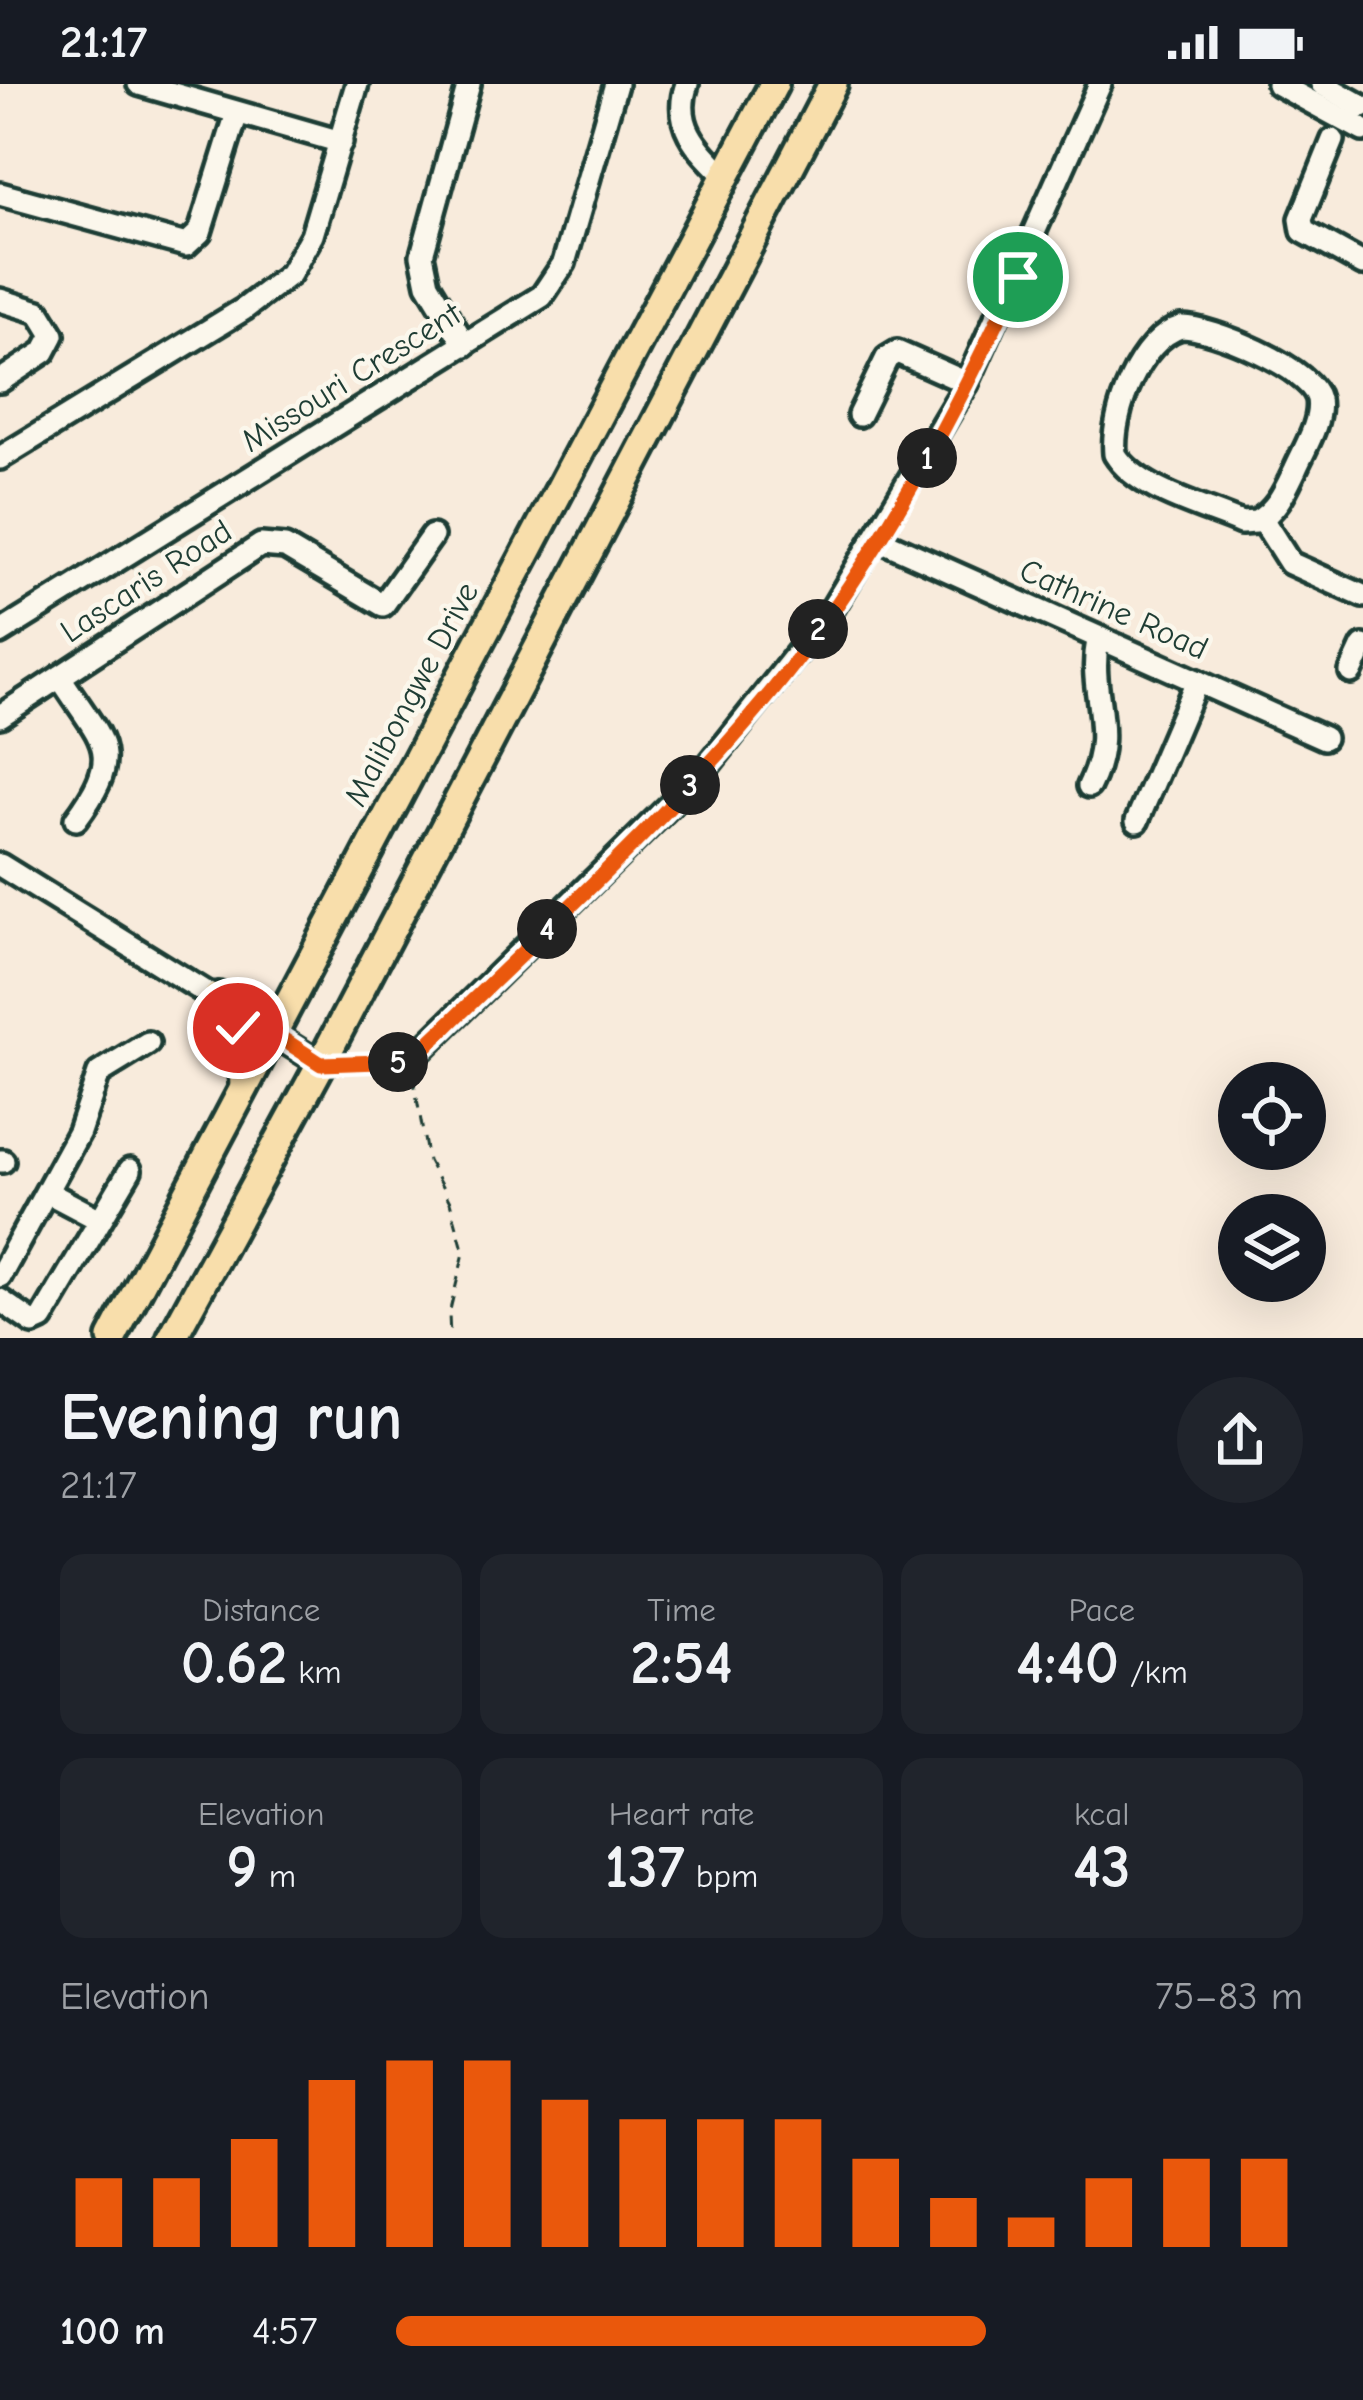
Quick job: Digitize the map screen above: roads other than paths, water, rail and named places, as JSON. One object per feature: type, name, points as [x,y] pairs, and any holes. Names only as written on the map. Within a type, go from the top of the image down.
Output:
[{"type":"main road","name":"Malibongwe Drive","points":[[112,1338],[774,84]]},
{"type":"main road","points":[[172,1338],[321,1064],[833,84]]},
{"type":"main road","points":[[218,997],[242,1038],[244,1091]]},
{"type":"street","points":[[139,84],[340,142]]},
{"type":"street","points":[[0,458],[280,284],[308,245],[357,84]]},
{"type":"street","points":[[465,345],[428,284],[422,255],[469,84]]},
{"type":"street","name":"Missouri Crescent","points":[[0,632],[529,306],[555,283],[616,84]]},
{"type":"street","points":[[687,84],[679,106],[684,126],[726,177]]},
{"type":"street","points":[[1277,84],[1363,130]]},
{"type":"street","points":[[1322,84],[1360,102]]},
{"type":"street","points":[[410,1061],[699,777],[794,663],[878,539],[967,382],[1097,87]]},
{"type":"street","points":[[0,194],[186,245],[200,232],[237,113]]},
{"type":"street","points":[[1333,140],[1301,219],[1304,231],[1363,264]]},
{"type":"street","points":[[0,300],[39,312],[52,335],[44,352],[0,381]]},
{"type":"street","points":[[1180,327],[1206,330],[1299,372],[1314,388],[1319,405],[1311,435],[1283,496],[1262,519],[1241,523],[1185,499],[1130,472],[1115,454],[1117,421],[1158,335],[1180,327]]},
{"type":"street","points":[[859,415],[882,367],[897,352],[967,382]]},
{"type":"street","points":[[1262,519],[1290,563],[1363,596]]},
{"type":"street","name":"Lascaris Road","points":[[0,716],[261,545],[285,547],[383,605],[432,536]]},
{"type":"street","name":"Cathrine Road","points":[[878,539],[1324,738]]},
{"type":"street","points":[[1089,786],[1105,729],[1092,669],[1098,640]]},
{"type":"street","points":[[1351,672],[1363,646]]},
{"type":"street","points":[[60,677],[107,754],[102,783],[76,819]]},
{"type":"street","points":[[1137,821],[1197,681]]},
{"type":"street","points":[[0,865],[321,1064]]},
{"type":"street","points":[[0,1276],[79,1132],[99,1073],[148,1042]]},
{"type":"street","points":[[0,1300],[33,1323],[42,1318],[130,1170]]},
{"type":"street","points":[[46,1192],[100,1220]]}]
